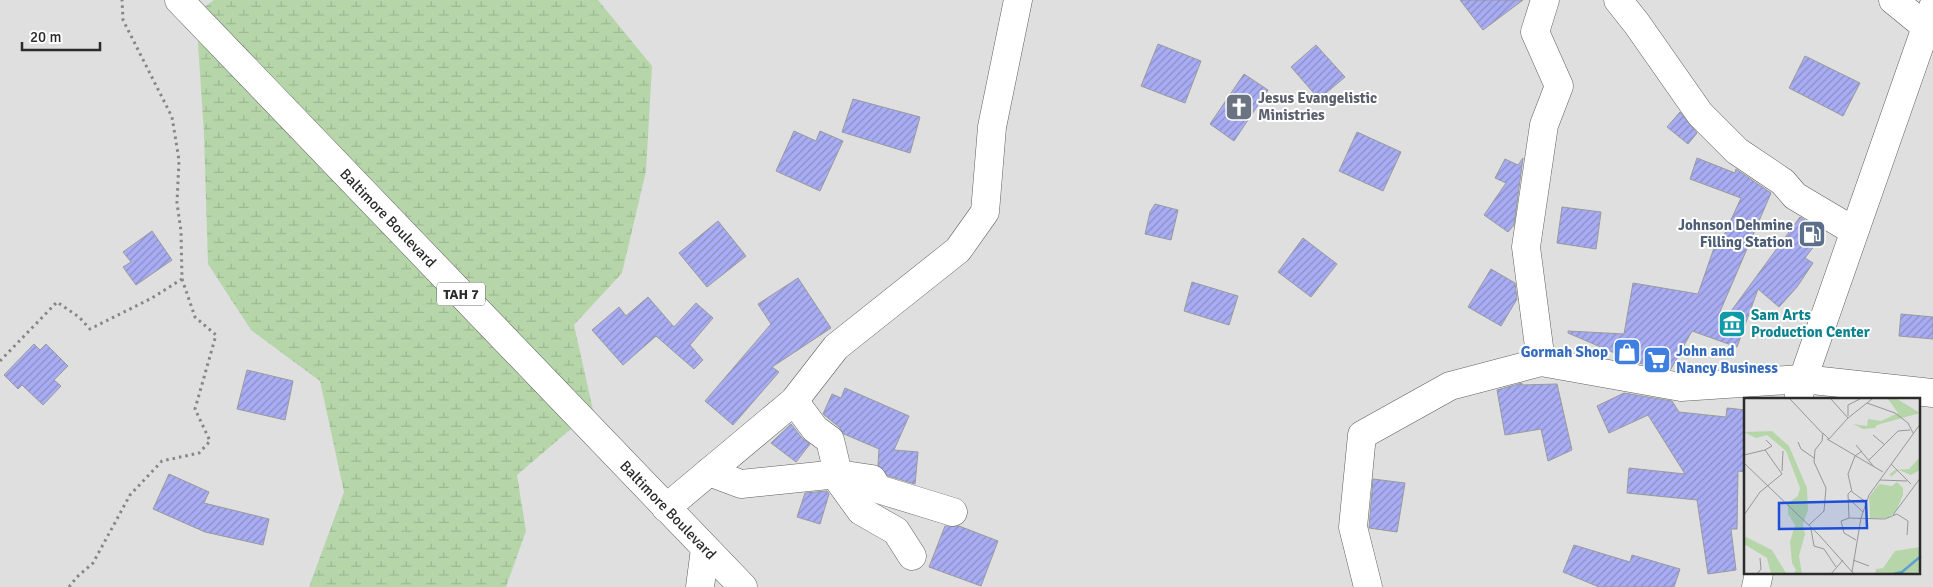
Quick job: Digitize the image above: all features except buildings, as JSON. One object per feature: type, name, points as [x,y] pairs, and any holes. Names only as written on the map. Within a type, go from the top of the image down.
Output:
[{"type":"main road","name":"Baltimore Boulevard","points":[[179,0],[742,587]]},
{"type":"main road","points":[[666,508],[794,401],[836,347],[958,250],[985,212],[992,127],[1018,0]]},
{"type":"main road","points":[[1541,362],[1526,247],[1544,125],[1558,86],[1535,32],[1545,0]]},
{"type":"main road","points":[[1618,0],[1638,24],[1700,114],[1737,151],[1783,182],[1795,196],[1854,231]]},
{"type":"main road","points":[[1800,389],[1929,17],[1893,0]]},
{"type":"main road","points":[[1368,587],[1354,526],[1362,435],[1450,386],[1541,362],[1681,387],[1933,393]]},
{"type":"main road","points":[[794,401],[815,429],[830,440],[840,482],[861,512],[896,531],[912,556]]},
{"type":"main road","points":[[709,472],[741,484],[838,474],[872,478],[878,489],[952,512]]},
{"type":"main road","points":[[700,587],[705,549]]},
{"type":"main road","points":[[1756,587],[1759,574]]},
{"type":"path","points":[[69,587],[93,563],[130,495],[162,461],[199,453],[210,441],[195,409],[216,334],[195,316],[182,279],[181,231],[177,203],[179,160],[172,117],[123,20],[122,0]]},
{"type":"path","points":[[0,361],[57,302],[79,317],[90,329],[152,298],[182,279]]},
{"type":"green space","points":[[214,0],[598,0],[652,66],[646,171],[622,273],[574,325],[593,410],[517,475],[526,531],[506,587],[309,587],[344,492],[320,381],[251,330],[208,264],[204,134],[196,13]]},
{"type":"place","name":"Jesus Evangelistic Ministries","points":[[1239,107]]},
{"type":"place","name":"Johnson Dehmine Filling Station","points":[[1812,234]]},
{"type":"place","name":"Sam Arts Production Center","points":[[1732,324]]},
{"type":"place","name":"Gormah Shop","points":[[1627,352]]},
{"type":"place","name":"John and Nancy Business","points":[[1657,360]]}]
